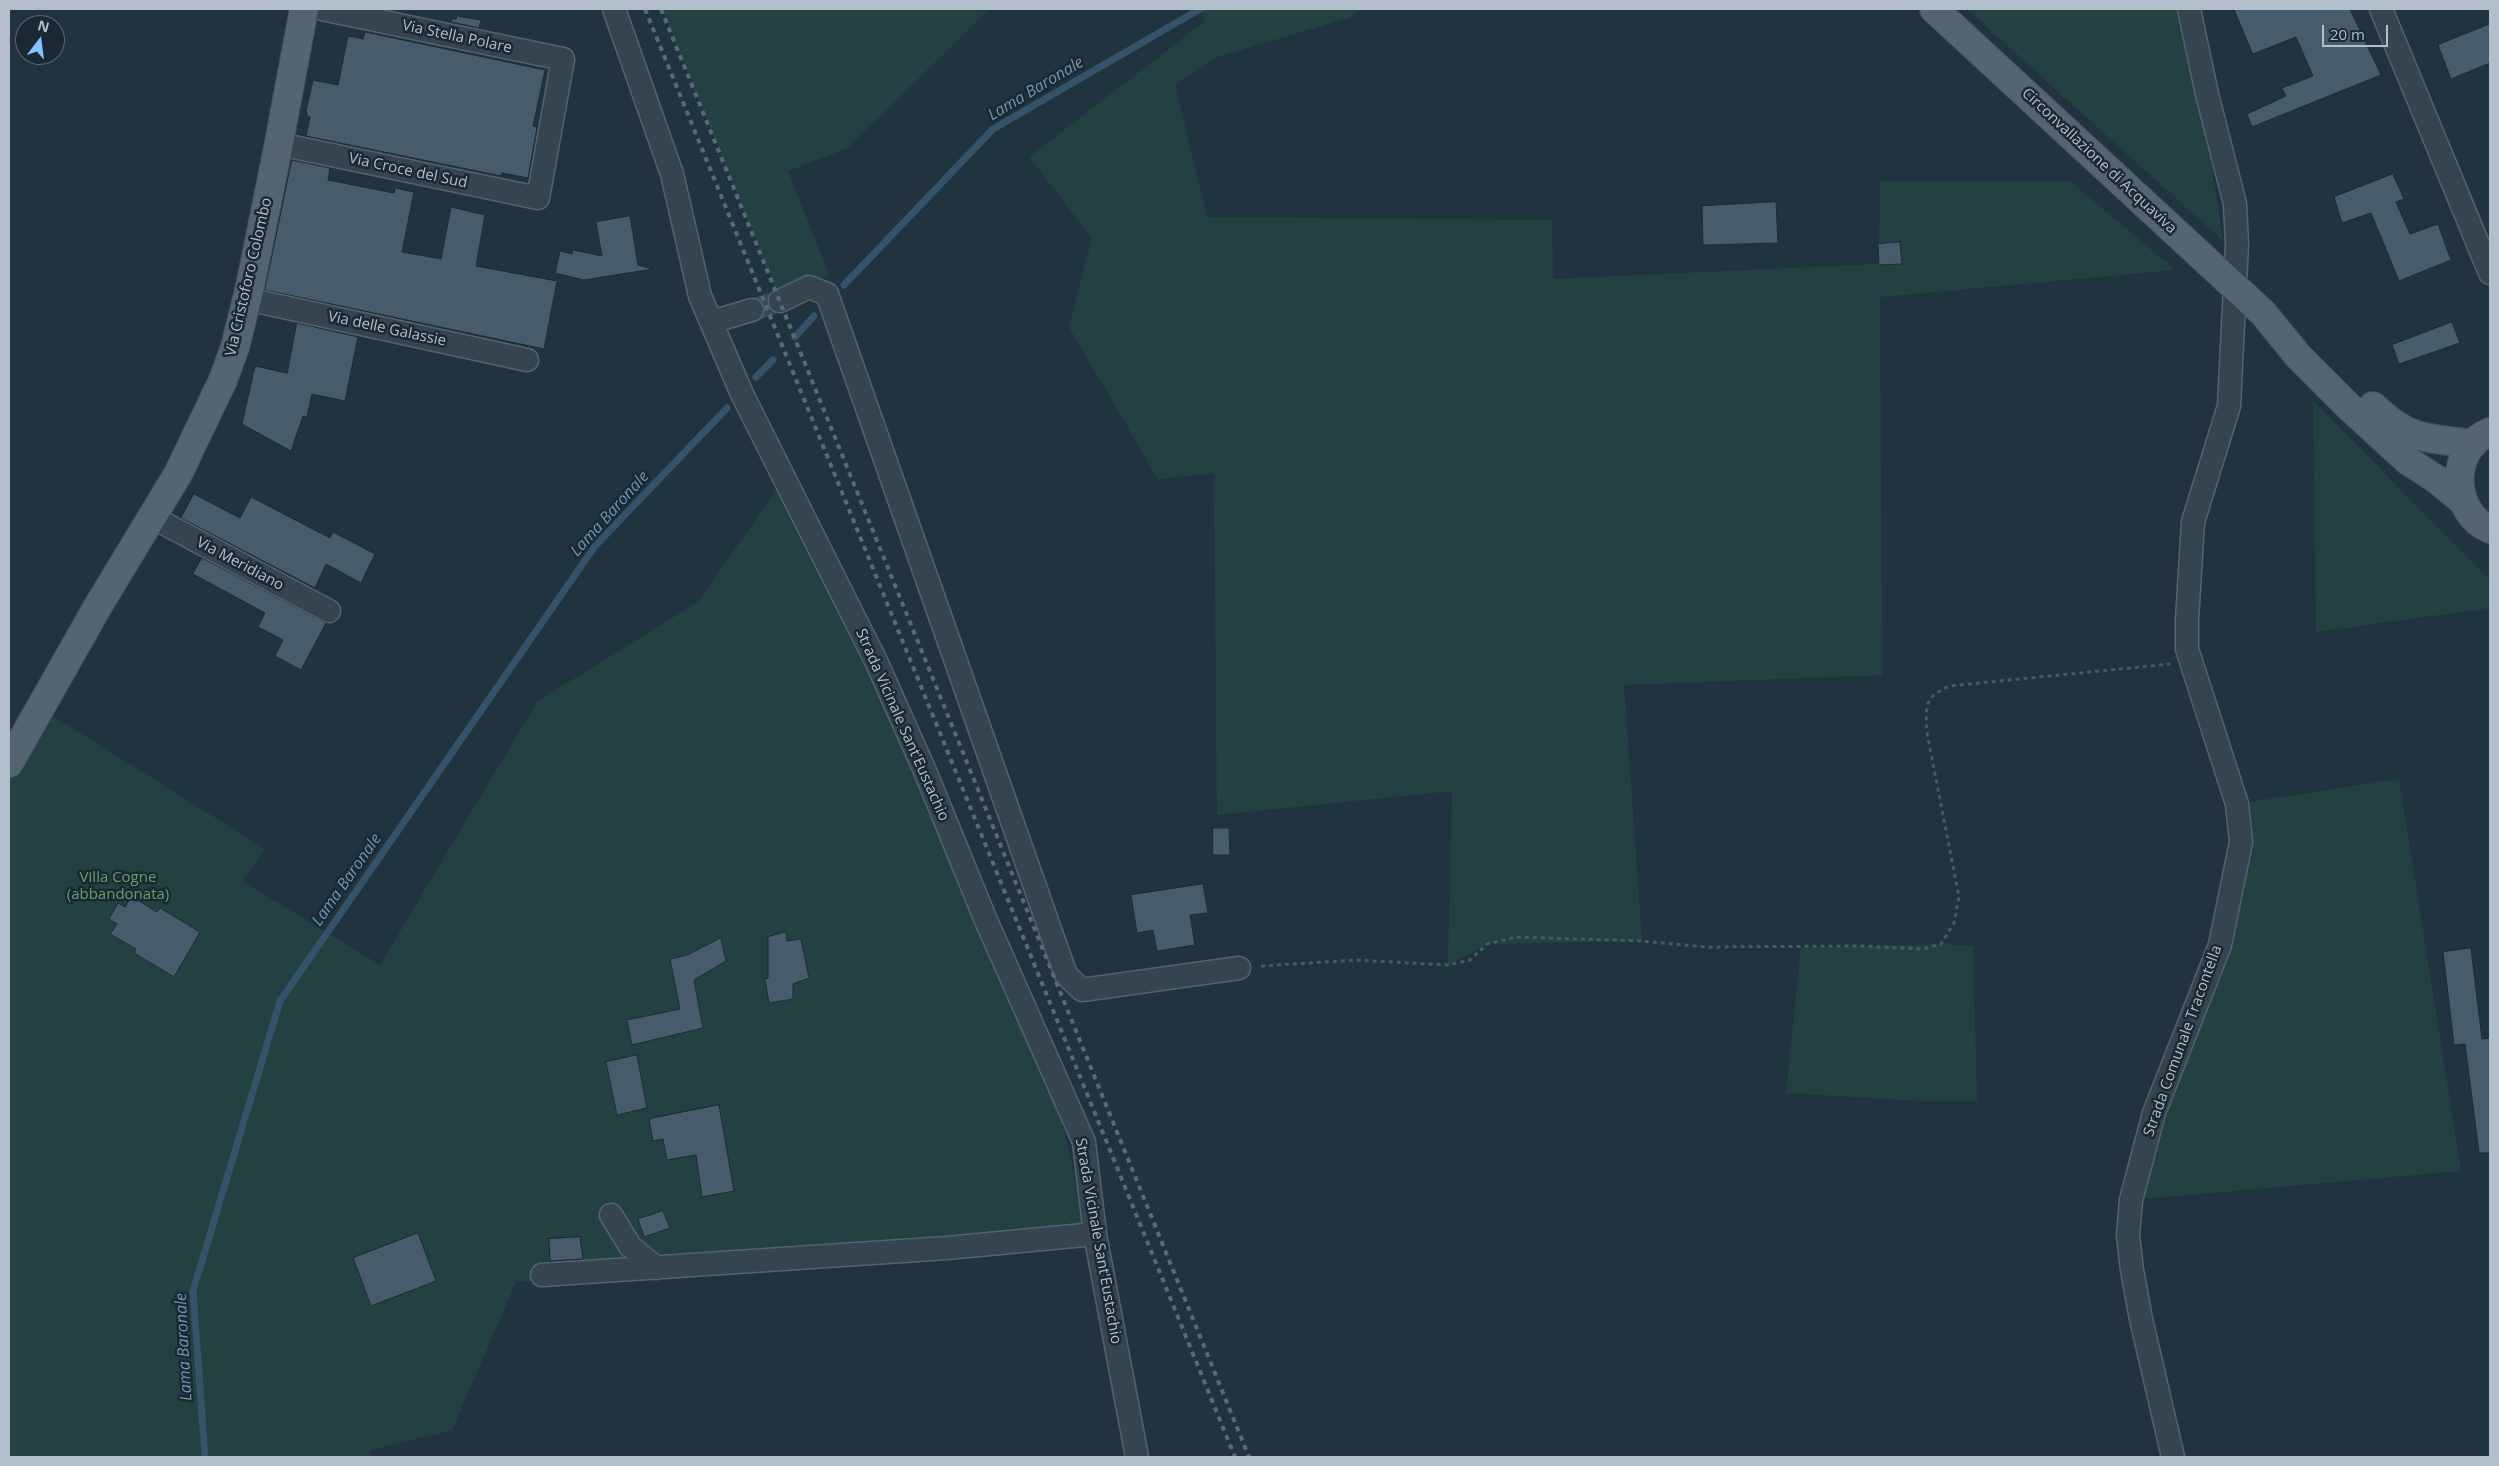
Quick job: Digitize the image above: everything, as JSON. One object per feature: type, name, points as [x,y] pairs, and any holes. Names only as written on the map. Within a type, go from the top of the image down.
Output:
[{"type":"main road","name":"Via Cristoforo Colombo","points":[[9,763],[98,606],[178,474],[223,380],[235,347],[247,299],[279,144],[304,9]]},
{"type":"main road","name":"Circonvallazione di Acquaviva","points":[[1934,9],[2263,313]]},
{"type":"main road","points":[[2263,313],[2293,333],[2396,426],[2416,436],[2431,440],[2485,434]]},
{"type":"main road","points":[[2263,313],[2299,357],[2348,406],[2408,461],[2436,479],[2464,502]]},
{"type":"main road","points":[[2485,434],[2464,456],[2459,487],[2464,502],[2473,517],[2490,528]]},
{"type":"street","name":"Via Stella Polare","points":[[322,9],[562,59],[538,198]]},
{"type":"street","name":"Strada Vicinale Sant'Eustachio","points":[[614,9],[672,174],[700,296],[746,403],[876,661],[929,780],[985,918],[1084,1142],[1095,1234],[1137,1457]]},
{"type":"street","name":"Strada Comunale Tracontella","points":[[2173,1457],[2141,1319],[2132,1270],[2128,1234],[2131,1200],[2154,1113],[2220,945],[2241,842],[2237,804],[2187,649],[2193,522],[2228,406],[2237,244],[2235,204],[2207,94],[2189,9]]},
{"type":"street","points":[[2381,9],[2490,273]]},
{"type":"street","name":"Via Croce del Sud","points":[[279,144],[538,198]]},
{"type":"street","points":[[780,300],[809,287],[827,294],[1066,975],[1082,990],[1239,968]]},
{"type":"street","name":"Via delle Galassie","points":[[247,299],[527,360]]},
{"type":"street","points":[[711,322],[752,310]]},
{"type":"street","name":"Via Meridiano","points":[[152,517],[329,611]]},
{"type":"street","points":[[611,1215],[630,1246],[656,1268]]},
{"type":"street","points":[[542,1275],[947,1248],[1095,1234]]},
{"type":"path","points":[[1239,968],[1355,960],[1448,965],[1470,960],[1488,944],[1516,937],[1642,941],[1705,947],[1741,948],[1862,946],[1923,949],[1941,944],[1954,923],[1959,897],[1927,733],[1926,705],[1933,694],[1949,686],[2191,662]]},
{"type":"green space","points":[[662,9],[989,9],[848,148],[788,171],[829,274],[780,301]]},
{"type":"green space","points":[[1201,9],[1362,9],[1349,18],[1217,57],[1175,84],[1207,217],[1552,220],[1553,279],[1879,264],[1880,181],[2070,181],[2175,270],[1880,297],[1882,675],[1624,685],[1642,941],[1487,944],[1448,965],[1452,791],[1217,815],[1214,473],[1158,479],[1069,327],[1092,238],[1029,157],[1204,22],[1208,31]]},
{"type":"green space","points":[[1967,9],[2188,9],[2223,241]]},
{"type":"green space","points":[[2313,401],[2490,580],[2490,608],[2316,632]]},
{"type":"green space","name":"Villa Cogne (abbandonata)","points":[[777,489],[836,591],[1054,1097],[1065,1134],[1087,1233],[516,1282],[452,1430],[371,1450],[371,1457],[9,1457],[9,763],[40,708],[265,849],[242,881],[380,965],[538,701],[698,602]]},
{"type":"green space","points":[[2399,779],[2461,1171],[2131,1200],[2214,961],[2237,804]]},
{"type":"green space","points":[[1941,944],[1973,946],[1977,1101],[1923,1101],[1786,1093],[1801,948]]},
{"type":"building","points":[[2234,9],[2350,9],[2381,75],[2252,127],[2247,114],[2286,96],[2282,88],[2313,76],[2296,37],[2253,54]]},
{"type":"building","points":[[457,16],[481,20],[479,28],[451,22]]},
{"type":"building","points":[[2490,24],[2490,63],[2451,79],[2438,45]]},
{"type":"building","points":[[365,32],[545,70],[533,126],[537,127],[528,178],[502,173],[501,176],[306,136],[310,117],[307,116],[306,111],[313,80],[338,85],[348,36],[363,39]]},
{"type":"building","points":[[292,160],[330,168],[328,180],[394,193],[395,188],[414,192],[402,252],[441,259],[451,207],[485,215],[476,266],[557,281],[544,349],[265,290]]},
{"type":"building","points":[[2393,174],[2404,199],[2396,202],[2410,234],[2438,224],[2451,260],[2399,281],[2371,213],[2342,223],[2334,197]]},
{"type":"building","points":[[1776,202],[1778,243],[1703,245],[1702,206]]},
{"type":"building","points":[[630,216],[638,265],[653,269],[584,280],[555,273],[560,251],[572,254],[573,250],[602,256],[596,222]]},
{"type":"building","points":[[1900,242],[1902,264],[1879,265],[1878,244]]},
{"type":"building","points":[[2452,322],[2460,343],[2399,364],[2392,345]]},
{"type":"building","points":[[297,323],[358,337],[345,401],[312,394],[307,417],[303,416],[291,451],[242,424],[255,366],[287,373]]},
{"type":"building","points":[[194,494],[240,518],[251,497],[330,538],[333,532],[375,554],[361,583],[326,564],[315,588],[181,518]]},
{"type":"building","points":[[202,558],[326,623],[301,670],[275,656],[283,640],[258,627],[265,613],[193,574]]},
{"type":"building","points":[[1213,828],[1229,828],[1230,855],[1213,855]]},
{"type":"building","points":[[1203,884],[1208,913],[1190,915],[1195,945],[1157,951],[1153,930],[1137,933],[1131,895]]},
{"type":"building","points":[[131,896],[157,912],[160,908],[200,932],[174,977],[134,953],[136,949],[110,934],[117,924],[109,919],[118,903],[125,907]]},
{"type":"building","points":[[786,932],[787,941],[801,939],[809,978],[793,984],[793,999],[769,1003],[765,979],[768,978],[768,937]]},
{"type":"building","points":[[721,938],[726,961],[694,980],[703,1028],[632,1045],[627,1020],[680,1009],[670,959],[687,955]]},
{"type":"building","points":[[2471,948],[2482,1039],[2490,1038],[2490,1153],[2479,1153],[2465,1044],[2454,1045],[2443,952]]},
{"type":"building","points":[[637,1055],[647,1108],[617,1115],[606,1062]]},
{"type":"building","points":[[719,1105],[734,1191],[702,1197],[696,1155],[667,1160],[663,1139],[653,1141],[649,1119]]},
{"type":"building","points":[[663,1211],[670,1228],[644,1237],[638,1219]]},
{"type":"building","points":[[418,1233],[436,1281],[371,1306],[353,1258]]},
{"type":"building","points":[[580,1237],[583,1259],[550,1261],[549,1239]]},
{"type":"waterway","name":"Lama Baronale","points":[[844,285],[993,129],[1200,9]]},
{"type":"waterway","name":"Lama Baronale","points":[[795,337],[814,316]]},
{"type":"waterway","name":"Lama Baronale","points":[[756,377],[773,360]]},
{"type":"waterway","name":"Lama Baronale","points":[[205,1457],[193,1291],[280,1001],[595,546],[727,408]]},
{"type":"tunnel","points":[[752,310],[780,301]]},
{"type":"railway","points":[[645,9],[1235,1457]]},
{"type":"railway","points":[[661,9],[1249,1457]]}]
